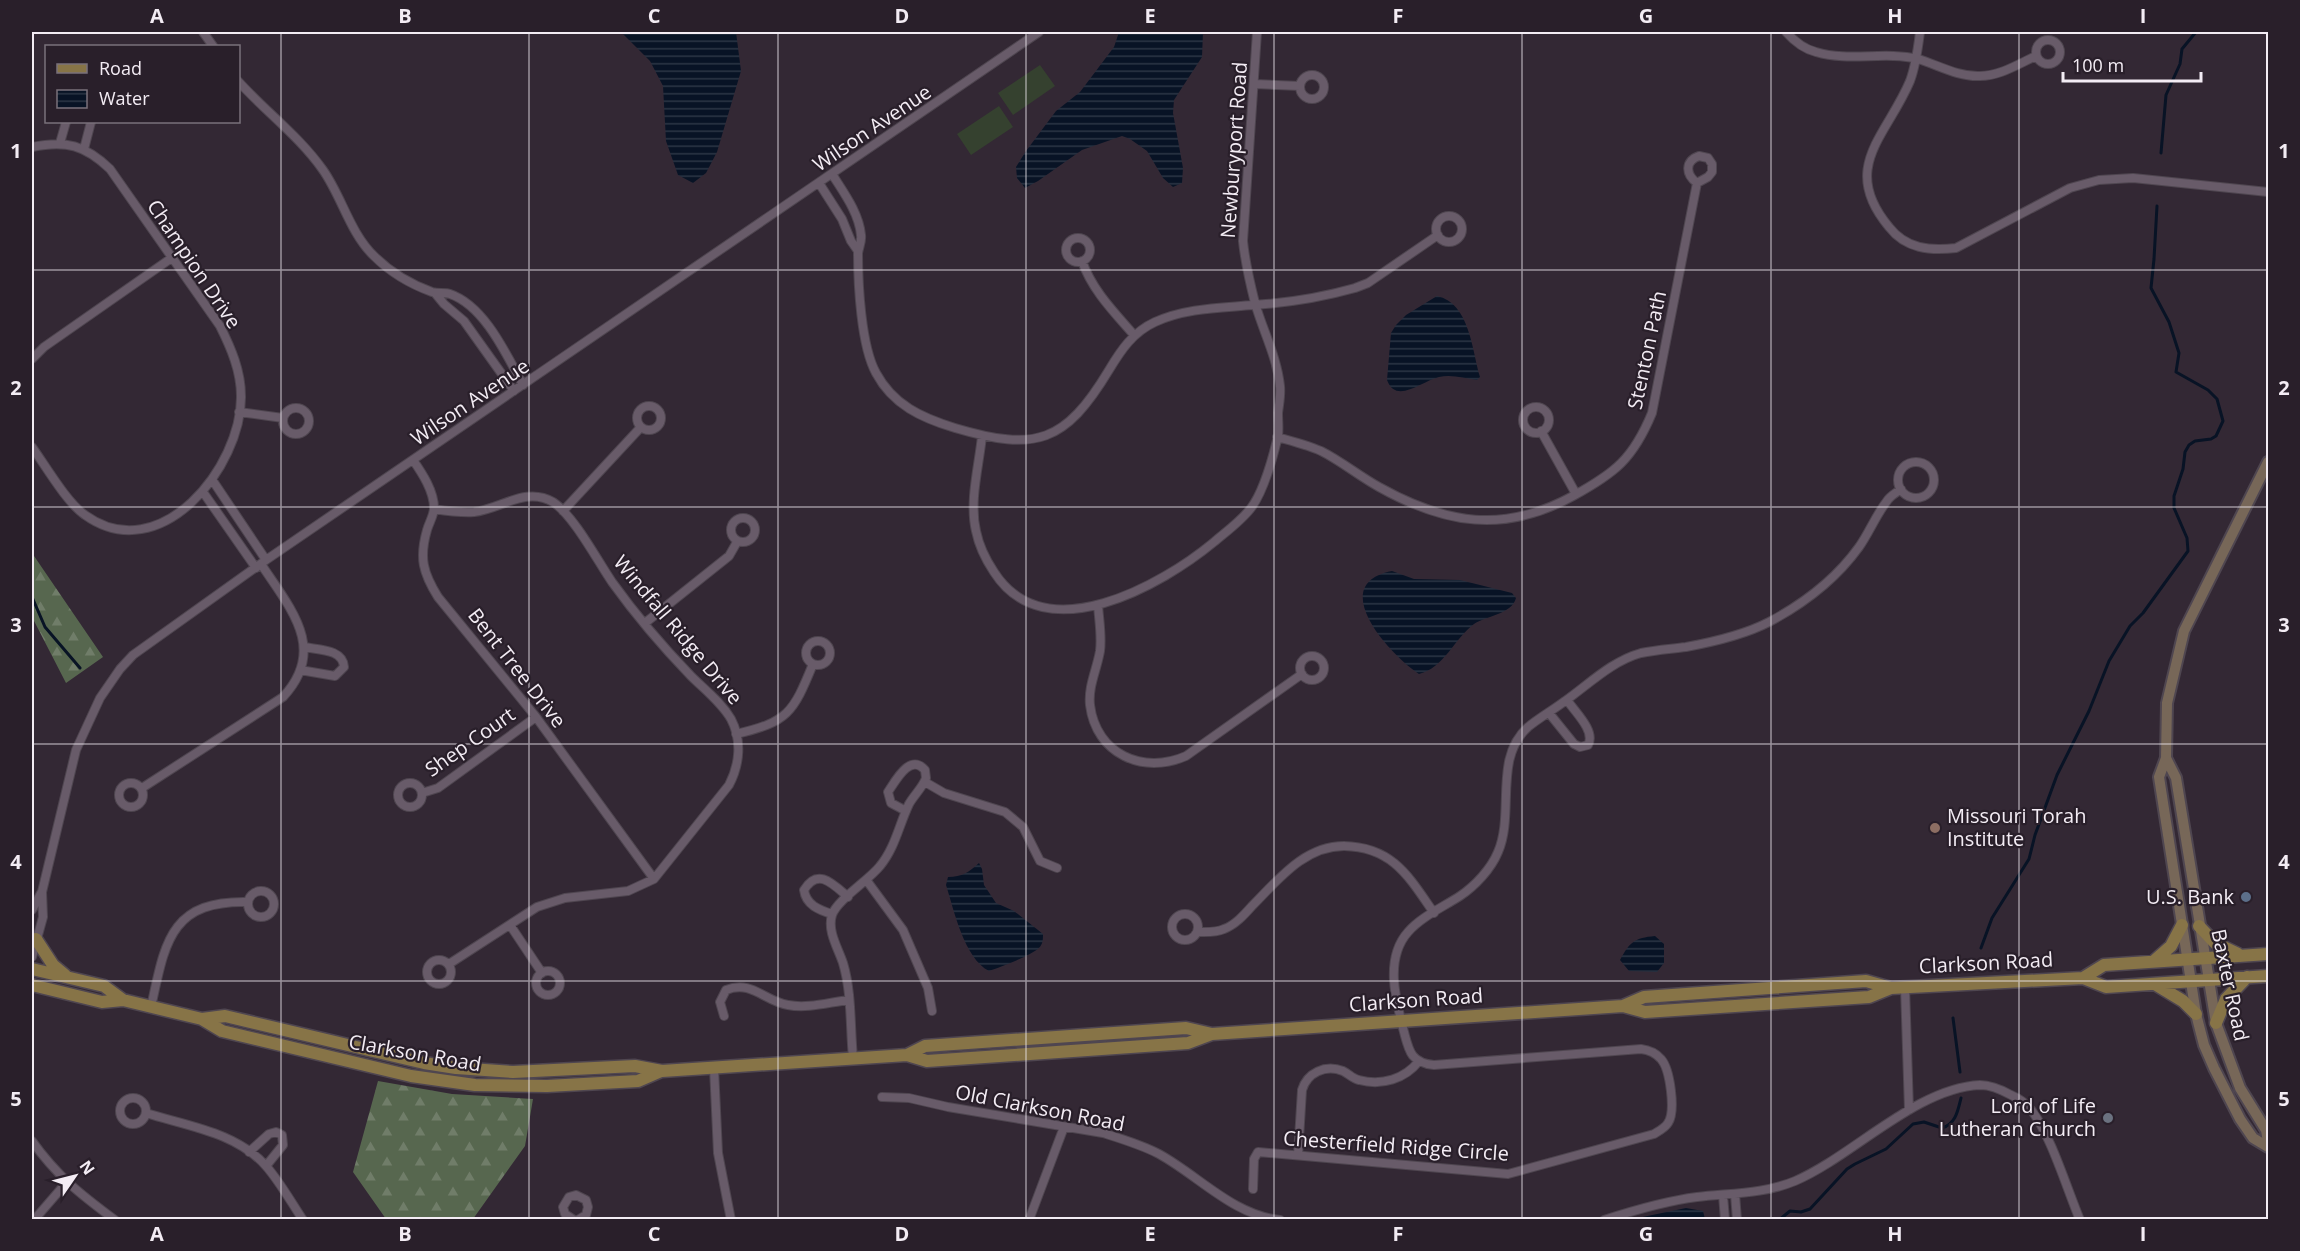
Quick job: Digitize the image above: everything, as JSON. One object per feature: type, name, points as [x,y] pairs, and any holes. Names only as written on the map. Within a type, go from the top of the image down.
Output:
[{"type":"main road","name":"Baxter Road","points":[[2268,462],[2184,631],[2168,703],[2166,758],[2159,777],[2196,1014],[2204,1045],[2240,1119],[2253,1138],[2268,1147]]},
{"type":"main road","name":"Baxter Road","points":[[2166,758],[2176,778],[2216,1023],[2240,1088],[2266,1130],[2268,1142]]},
{"type":"main road","points":[[2154,962],[2171,946],[2182,925]]},
{"type":"main road","points":[[2199,927],[2215,943],[2242,956]]},
{"type":"main road","points":[[36,939],[52,965],[68,978]]},
{"type":"main road","name":"Clarkson Road","points":[[2083,978],[2104,965],[2268,954]]},
{"type":"main road","name":"Clarkson Road","points":[[32,969],[104,986],[123,1000]]},
{"type":"main road","name":"Clarkson Road","points":[[32,985],[102,1002],[123,1000],[202,1019],[225,1016],[392,1057],[456,1068],[530,1072],[635,1066],[662,1071],[714,1068],[907,1055],[925,1046],[1186,1028],[1212,1034],[1623,1006],[1645,1012],[1869,997],[1891,988],[1905,987],[2083,978],[2106,987],[2268,976]]},
{"type":"main road","points":[[2216,1023],[2226,999],[2247,977]]},
{"type":"main road","name":"Clarkson Road","points":[[1623,1006],[1644,997],[1866,981],[1891,988]]},
{"type":"main road","points":[[2155,984],[2183,1001],[2196,1014]]},
{"type":"main road","points":[[1768,1004],[1791,987]]},
{"type":"street","points":[[203,32],[212,45]]},
{"type":"street","name":"Wilson Avenue","points":[[32,957],[42,917],[42,892],[76,750],[100,698],[133,655],[261,564],[1040,32]]},
{"type":"street","name":"Newburyport Road","points":[[982,436],[974,521],[980,545],[996,575],[1016,596],[1042,606],[1076,609],[1118,600],[1159,580],[1199,555],[1252,507],[1270,466],[1277,437],[1281,389],[1270,341],[1256,305],[1243,241],[1257,32]]},
{"type":"street","points":[[1786,32],[1803,46],[1822,54],[1882,55],[1916,59],[1977,77],[2001,72],[2036,56]]},
{"type":"street","points":[[1920,32],[1916,59],[1909,82],[1875,144],[1867,170],[1870,198],[1882,219],[1901,239],[1914,247],[1956,248],[2070,188],[2099,180],[2133,178],[2268,192]]},
{"type":"street","points":[[240,83],[261,107],[306,147],[336,190],[346,213],[372,254],[400,278],[435,293],[450,294],[477,314],[501,345],[523,385]]},
{"type":"street","points":[[1255,84],[1300,86]]},
{"type":"street","points":[[60,143],[66,123]]},
{"type":"street","points":[[84,150],[91,123]]},
{"type":"street","name":"Champion Drive","points":[[32,147],[60,143],[84,150],[110,169],[220,326],[230,348],[241,396],[235,437],[213,481],[179,512],[153,526],[124,530],[110,527],[84,514],[32,447]]},
{"type":"street","points":[[832,174],[846,196],[860,226],[862,238],[858,251],[866,344],[868,356],[877,375],[893,396],[917,415],[982,436],[1030,440],[1061,428],[1083,410],[1123,346],[1134,335],[1153,323],[1173,315],[1216,308],[1256,305],[1355,288],[1368,283],[1438,235]]},
{"type":"street","points":[[819,183],[842,219],[858,251]]},
{"type":"street","name":"Stenton Path","points":[[1277,437],[1318,450],[1408,502],[1444,515],[1477,521],[1510,520],[1534,515],[1608,476],[1641,440],[1652,413],[1697,183]]},
{"type":"street","points":[[32,358],[44,347],[173,257]]},
{"type":"street","points":[[1082,261],[1087,276],[1096,289],[1134,335]]},
{"type":"street","points":[[435,293],[464,321],[514,392]]},
{"type":"street","points":[[239,412],[283,418]]},
{"type":"street","points":[[563,511],[641,427]]},
{"type":"street","points":[[1541,432],[1576,494]]},
{"type":"street","points":[[413,460],[421,471],[434,509]]},
{"type":"street","points":[[1918,461],[1929,466],[1933,471],[1933,487],[1926,495],[1915,498],[1901,489],[1898,478],[1907,464],[1918,461]]},
{"type":"street","points":[[142,788],[283,697],[293,686],[300,670],[304,647],[297,618],[261,564],[213,481]]},
{"type":"street","points":[[1298,1155],[1302,1090],[1305,1081],[1312,1073],[1332,1069],[1343,1071],[1360,1081],[1396,1079],[1410,1071],[1419,1061],[1408,1049],[1393,972],[1401,941],[1408,931],[1469,890],[1498,854],[1506,825],[1507,779],[1512,750],[1528,728],[1622,660],[1743,632],[1768,622],[1797,605],[1831,580],[1843,567],[1872,527],[1887,500],[1901,489]]},
{"type":"street","points":[[203,492],[261,564]]},
{"type":"street","name":"Windfall Ridge Drive","points":[[434,509],[459,513],[477,512],[515,499],[536,496],[552,502],[563,511],[613,583],[645,623],[691,676],[718,701],[730,718],[739,751],[735,773],[729,785],[654,879],[628,891],[565,898],[537,907],[449,964]]},
{"type":"street","name":"Bent Tree Drive","points":[[434,509],[423,550],[424,571],[429,582],[438,597],[536,717],[654,879]]},
{"type":"street","points":[[645,623],[729,556],[737,542]]},
{"type":"street","points":[[1098,605],[1100,643],[1090,689],[1092,716],[1111,746],[1120,754],[1141,763],[1165,763],[1186,756],[1302,674]]},
{"type":"street","points":[[300,670],[335,676],[344,667],[342,659],[336,654],[304,647]]},
{"type":"street","points":[[736,734],[766,727],[788,711],[797,701],[813,664]]},
{"type":"street","points":[[1549,713],[1574,744],[1580,747],[1588,745],[1591,739],[1590,732],[1568,700]]},
{"type":"street","name":"Shep Court","points":[[422,793],[438,788],[536,717]]},
{"type":"street","points":[[853,1058],[849,1000],[842,961],[833,937],[832,914],[840,902],[867,881],[892,848],[906,811],[916,792],[925,782],[927,774],[922,766],[910,764],[906,767],[888,792],[891,803],[906,811]]},
{"type":"street","points":[[925,782],[944,793],[1005,812],[1023,827],[1040,861],[1057,868]]},
{"type":"street","points":[[1197,932],[1225,929],[1238,920],[1303,857],[1327,847],[1356,846],[1383,854],[1404,870],[1434,913]]},
{"type":"street","points":[[832,914],[816,909],[807,900],[804,890],[808,883],[818,878],[826,879],[848,897]]},
{"type":"street","points":[[867,881],[903,930],[928,988],[932,1011]]},
{"type":"street","name":"Wilson Avenue","points":[[32,910],[42,892]]},
{"type":"street","points":[[151,1007],[165,948],[178,925],[187,917],[212,905],[230,901],[248,902]]},
{"type":"street","points":[[510,925],[542,973]]},
{"type":"street","points":[[724,1016],[720,1002],[726,990],[740,986],[746,986],[773,1001],[795,1006],[849,1000]]},
{"type":"street","points":[[1905,987],[1909,1110]]},
{"type":"street","name":"Chesterfield Ridge Circle","points":[[1253,1189],[1254,1159],[1258,1152],[1508,1174],[1654,1134],[1668,1124],[1672,1115],[1667,1069],[1652,1051],[1641,1048],[1434,1065],[1424,1065],[1419,1061]]},
{"type":"street","points":[[714,1068],[718,1153],[731,1220]]},
{"type":"street","points":[[1604,1220],[1668,1201],[1762,1191],[1794,1181],[1821,1168],[1909,1110],[1944,1094],[1982,1085],[2001,1090],[2017,1098],[2032,1110],[2044,1131],[2080,1220]]},
{"type":"street","name":"Old Clarkson Road","points":[[882,1097],[909,1098],[948,1107],[1103,1133],[1140,1146],[1179,1166],[1232,1203],[1280,1220]]},
{"type":"street","points":[[146,1113],[204,1129],[237,1143],[266,1166],[303,1220]]},
{"type":"street","points":[[1029,1220],[1064,1127]]},
{"type":"street","points":[[249,1152],[269,1134],[276,1132],[282,1136],[283,1145],[266,1166]]},
{"type":"street","points":[[32,1141],[66,1183],[115,1220]]},
{"type":"street","points":[[34,1220],[66,1183]]},
{"type":"street","points":[[1735,1194],[1737,1220]]},
{"type":"street","points":[[572,1195],[586,1200],[588,1208],[586,1215],[576,1220],[565,1214],[566,1200],[572,1195]]},
{"type":"street","points":[[1723,1195],[1725,1220]]},
{"type":"street","points":[[557,1220],[565,1214]]},
{"type":"green space","points":[[1040,65],[1055,86],[1013,115],[998,93]]},
{"type":"green space","points":[[999,106],[1013,127],[971,155],[957,134]]},
{"type":"green space","points":[[32,553],[103,657],[66,683],[32,617]]},
{"type":"green space","points":[[378,1081],[452,1094],[533,1099],[525,1146],[473,1219],[386,1219],[353,1172]]},
{"type":"water","points":[[621,32],[736,32],[741,71],[717,152],[706,173],[693,183],[678,175],[666,141],[663,86],[650,61]]},
{"type":"water","points":[[1119,32],[1203,32],[1202,57],[1174,100],[1173,113],[1183,168],[1182,183],[1173,187],[1163,178],[1147,151],[1122,136],[1082,150],[1025,188],[1017,178],[1016,167],[1056,111],[1080,92],[1114,47]]},
{"type":"water","points":[[1437,296],[1448,300],[1463,318],[1472,342],[1480,377],[1477,380],[1444,376],[1410,389],[1397,391],[1387,380],[1391,333],[1406,315]]},
{"type":"water","points":[[1392,571],[1414,579],[1460,580],[1512,593],[1516,598],[1509,608],[1474,624],[1435,666],[1419,674],[1393,652],[1380,636],[1363,604],[1364,590],[1373,578]]},
{"type":"water","points":[[979,863],[984,885],[996,903],[1014,911],[1043,934],[1041,945],[1035,951],[989,971],[973,956],[961,933],[946,885],[948,877],[965,873]]},
{"type":"water","points":[[1655,936],[1664,944],[1664,963],[1657,972],[1629,971],[1620,960],[1627,949],[1637,940]]},
{"type":"water","points":[[1686,1208],[1703,1211],[1705,1219],[1633,1219]]},
{"type":"waterway","points":[[2161,153],[2166,95],[2180,64],[2182,49],[2196,32]]},
{"type":"waterway","points":[[1981,948],[1992,918],[2029,859],[2035,835],[2057,775],[2089,711],[2109,661],[2130,626],[2143,613],[2188,551],[2187,538],[2174,508],[2174,496],[2183,469],[2185,452],[2195,441],[2216,436],[2223,421],[2217,399],[2208,390],[2176,372],[2179,353],[2169,322],[2151,288],[2157,206]]},
{"type":"waterway","points":[[32,597],[45,627],[80,668]]},
{"type":"waterway","points":[[1953,1018],[1960,1072]]},
{"type":"waterway","points":[[1779,1220],[1790,1211],[1801,1212],[1810,1209],[1847,1169],[1886,1149],[1913,1124],[1924,1122],[1942,1128],[1947,1126],[1956,1116],[1961,1098]]},
{"type":"place","name":"Missouri Torah Institute","points":[[1935,828]]},
{"type":"place","name":"U.S. Bank","points":[[2246,897]]},
{"type":"place","name":"Lord of Life Lutheran Church","points":[[2108,1118]]}]
